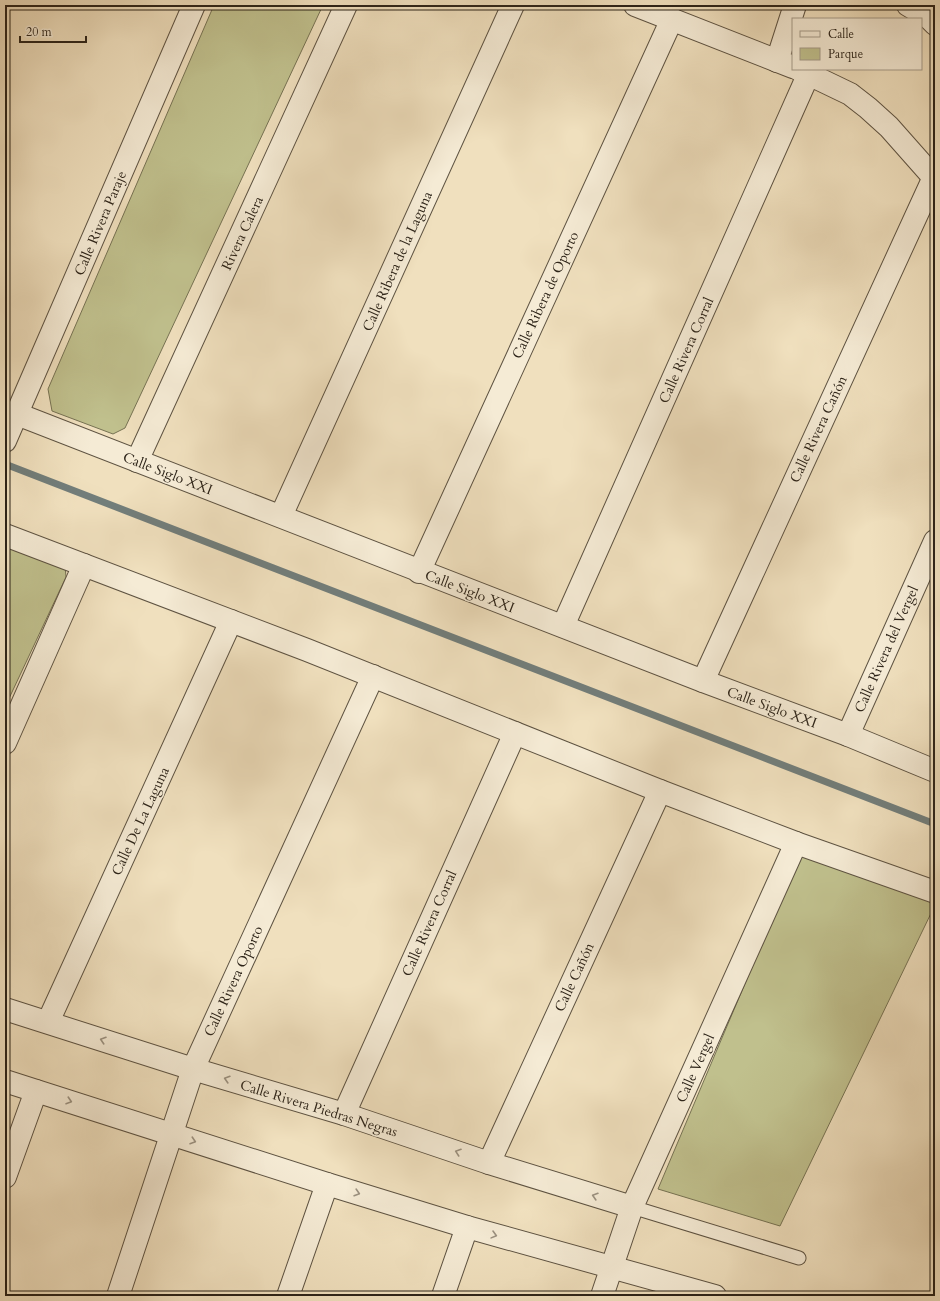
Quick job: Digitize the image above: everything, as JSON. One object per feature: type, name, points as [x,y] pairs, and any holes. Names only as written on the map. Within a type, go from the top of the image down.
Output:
[{"type":"street","name":"Calle Rivera Paraje","points":[[6,439],[11,412],[194,5]]},
{"type":"street","name":"Rivera Calera","points":[[137,461],[346,5]]},
{"type":"street","name":"Calle Ribera de la Laguna","points":[[281,516],[514,5]]},
{"type":"street","points":[[634,5],[792,67]]},
{"type":"street","name":"Calle Rivera Corral","points":[[795,5],[795,18]]},
{"type":"street","points":[[908,5],[928,17],[935,24]]},
{"type":"street","name":"Calle Ribera de Oporto","points":[[419,572],[672,19]]},
{"type":"street","name":"Calle Rivera Corral","points":[[563,626],[793,70]]},
{"type":"street","points":[[798,70],[850,94],[868,108],[889,127],[934,178]]},
{"type":"street","name":"Calle Rivera Cañón","points":[[703,681],[934,178]]},
{"type":"street","name":"Calle Siglo XXI","points":[[11,412],[281,516],[419,572],[848,735],[935,771]]},
{"type":"street","points":[[5,535],[372,676],[660,791],[796,843],[935,892]]},
{"type":"street","name":"Calle Rivera del Vergel","points":[[848,735],[935,541]]},
{"type":"street","points":[[5,744],[84,565]]},
{"type":"street","name":"Calle De La Laguna","points":[[48,1022],[231,621]]},
{"type":"street","name":"Calle Rivera Oporto","points":[[118,1296],[193,1069],[372,676]]},
{"type":"street","name":"Calle Rivera Corral","points":[[344,1114],[515,733]]},
{"type":"street","name":"Calle Cañón","points":[[489,1163],[660,791]]},
{"type":"street","name":"Calle Vergel","points":[[602,1296],[632,1207],[796,843]]},
{"type":"street","name":"Calle Rivera Piedras Negras","points":[[5,1009],[193,1069],[344,1114],[489,1163],[632,1207]]},
{"type":"street","points":[[5,1081],[467,1227],[715,1296]]},
{"type":"street","points":[[5,1177],[36,1091]]},
{"type":"street","points":[[288,1296],[328,1184]]},
{"type":"street","points":[[443,1296],[467,1227]]},
{"type":"lane","points":[[632,1207],[799,1258]]},
{"type":"green space","points":[[214,5],[323,5],[125,428],[113,434],[52,411],[48,389]]},
{"type":"green space","points":[[5,543],[65,566],[66,577],[5,707]]},
{"type":"green space","points":[[802,849],[935,903],[935,905],[780,1226],[658,1189]]},
{"type":"waterway","points":[[5,464],[935,824]]}]
